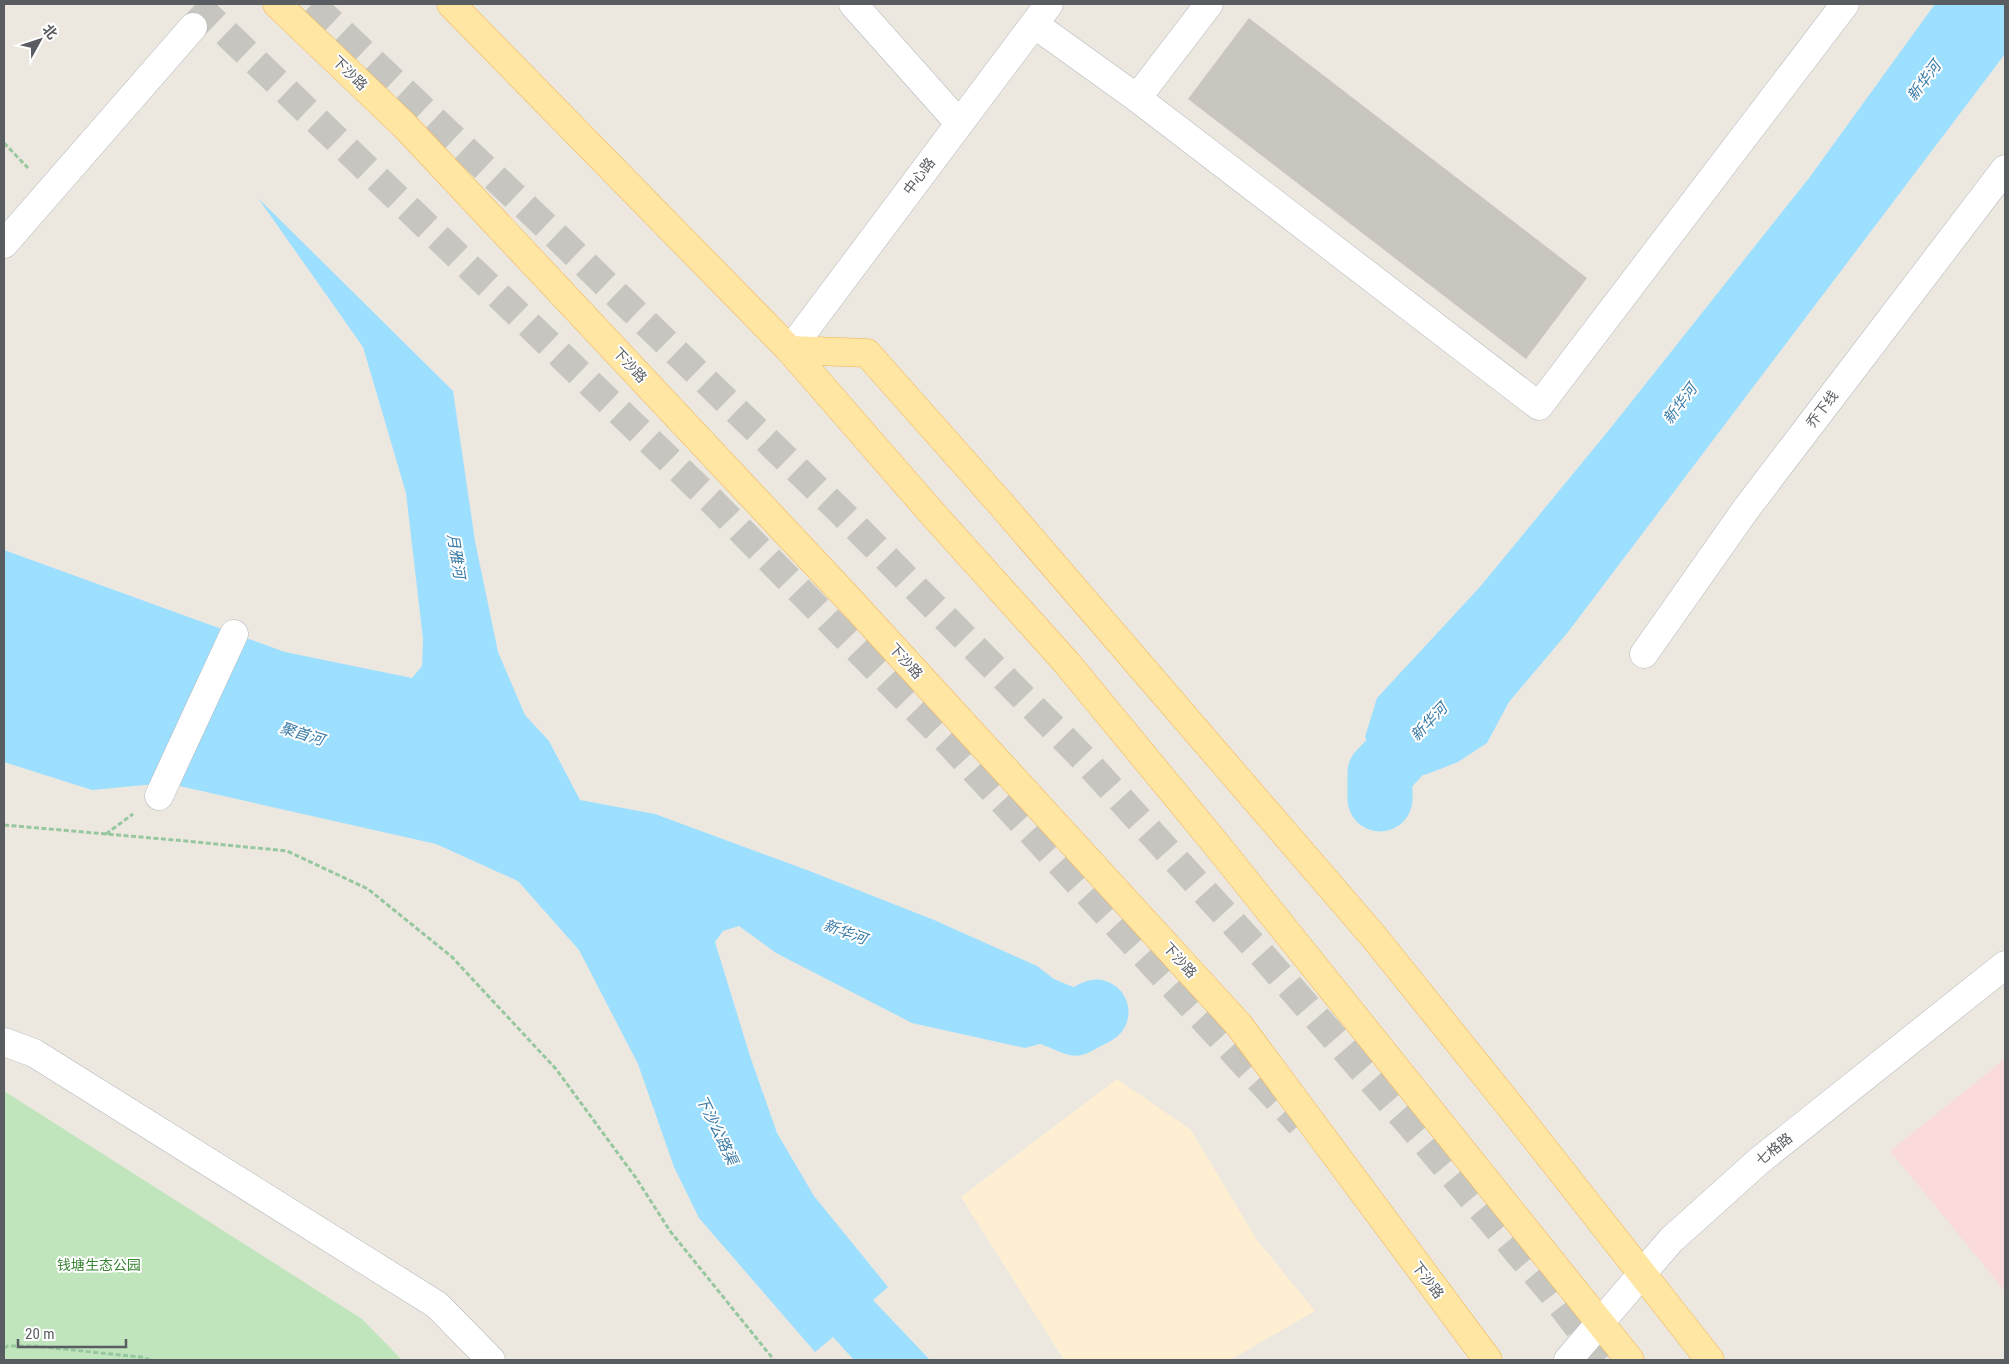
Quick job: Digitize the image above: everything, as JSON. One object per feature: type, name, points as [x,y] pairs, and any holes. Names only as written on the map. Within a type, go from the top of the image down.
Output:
[{"type":"main road","name":"下沙路","points":[[277,4],[404,125],[846,596],[1239,1025],[1488,1360]]},
{"type":"main road","points":[[451,4],[790,350],[931,512],[1066,662],[1222,851],[1630,1360]]},
{"type":"main road","points":[[790,350],[867,353],[1001,504],[1374,937],[1643,1273],[1710,1360]]},
{"type":"street","points":[[853,4],[959,122]]},
{"type":"street","points":[[1137,98],[1208,4]]},
{"type":"street","points":[[1041,14],[1137,98],[1539,406],[1845,4]]},
{"type":"street","name":"中心路","points":[[790,350],[1041,14]]},
{"type":"street","points":[[4,244],[193,27]]},
{"type":"street","name":"乔下线","points":[[1644,654],[1746,509],[2005,169]]},
{"type":"street","points":[[159,796],[234,634]]},
{"type":"street","name":"七格路","points":[[1568,1360],[1671,1240],[1760,1160],[2005,965]]},
{"type":"street","points":[[4,1042],[34,1053],[437,1305],[491,1360]]},
{"type":"path","points":[[4,825],[186,840],[287,851],[368,889],[452,957],[556,1069],[636,1178],[670,1231],[774,1360]]},
{"type":"path","points":[[4,1348],[8,1346],[33,1346],[142,1357],[150,1360]]},
{"type":"shaded area","points":[[2005,1059],[2005,1291],[1890,1151]]},
{"type":"shaded area","points":[[1117,1079],[1191,1130],[1257,1240],[1315,1311],[1230,1360],[1064,1360],[961,1197]]},
{"type":"green space","name":"钱塘生态公园","points":[[4,1091],[362,1319],[402,1360],[4,1360]]},
{"type":"water","points":[[1935,4],[2005,4],[2005,54],[1568,632],[1509,702],[1487,743],[1458,762],[1404,781],[1380,773],[1365,737],[1377,698],[1479,588],[1609,430],[1809,178]]},
{"type":"water","points":[[258,198],[453,391],[475,541],[498,652],[525,715],[549,741],[580,800],[655,814],[807,870],[934,920],[1037,966],[1063,986],[1075,1023],[1054,1040],[1025,1048],[912,1023],[776,953],[739,926],[723,931],[715,942],[750,1056],[777,1133],[814,1196],[888,1287],[873,1300],[930,1360],[854,1360],[833,1337],[815,1352],[699,1218],[674,1167],[638,1064],[579,950],[518,881],[436,844],[166,783],[92,790],[4,762],[4,550],[285,652],[412,678],[422,666],[423,639],[406,493],[363,347]]},
{"type":"building","points":[[1249,18],[1587,278],[1526,359],[1188,99]]},
{"type":"waterway","name":"新华河","points":[[1380,799],[1380,773],[1442,708]]},
{"type":"waterway","name":"新华河","points":[[993,989],[1075,1023],[1096,1012]]},
{"type":"tunnel","points":[[196,4],[712,501],[951,745],[1300,1124]]},
{"type":"tunnel","points":[[312,4],[548,228],[840,511],[1084,759],[1264,957],[1413,1128],[1552,1293],[1603,1360]]},
{"type":"water label","name":"月雅河","points":[[456,556]]},
{"type":"water label","name":"聚首河","points":[[302,734]]},
{"type":"water label","name":"下沙公路渠","points":[[717,1130]]}]
